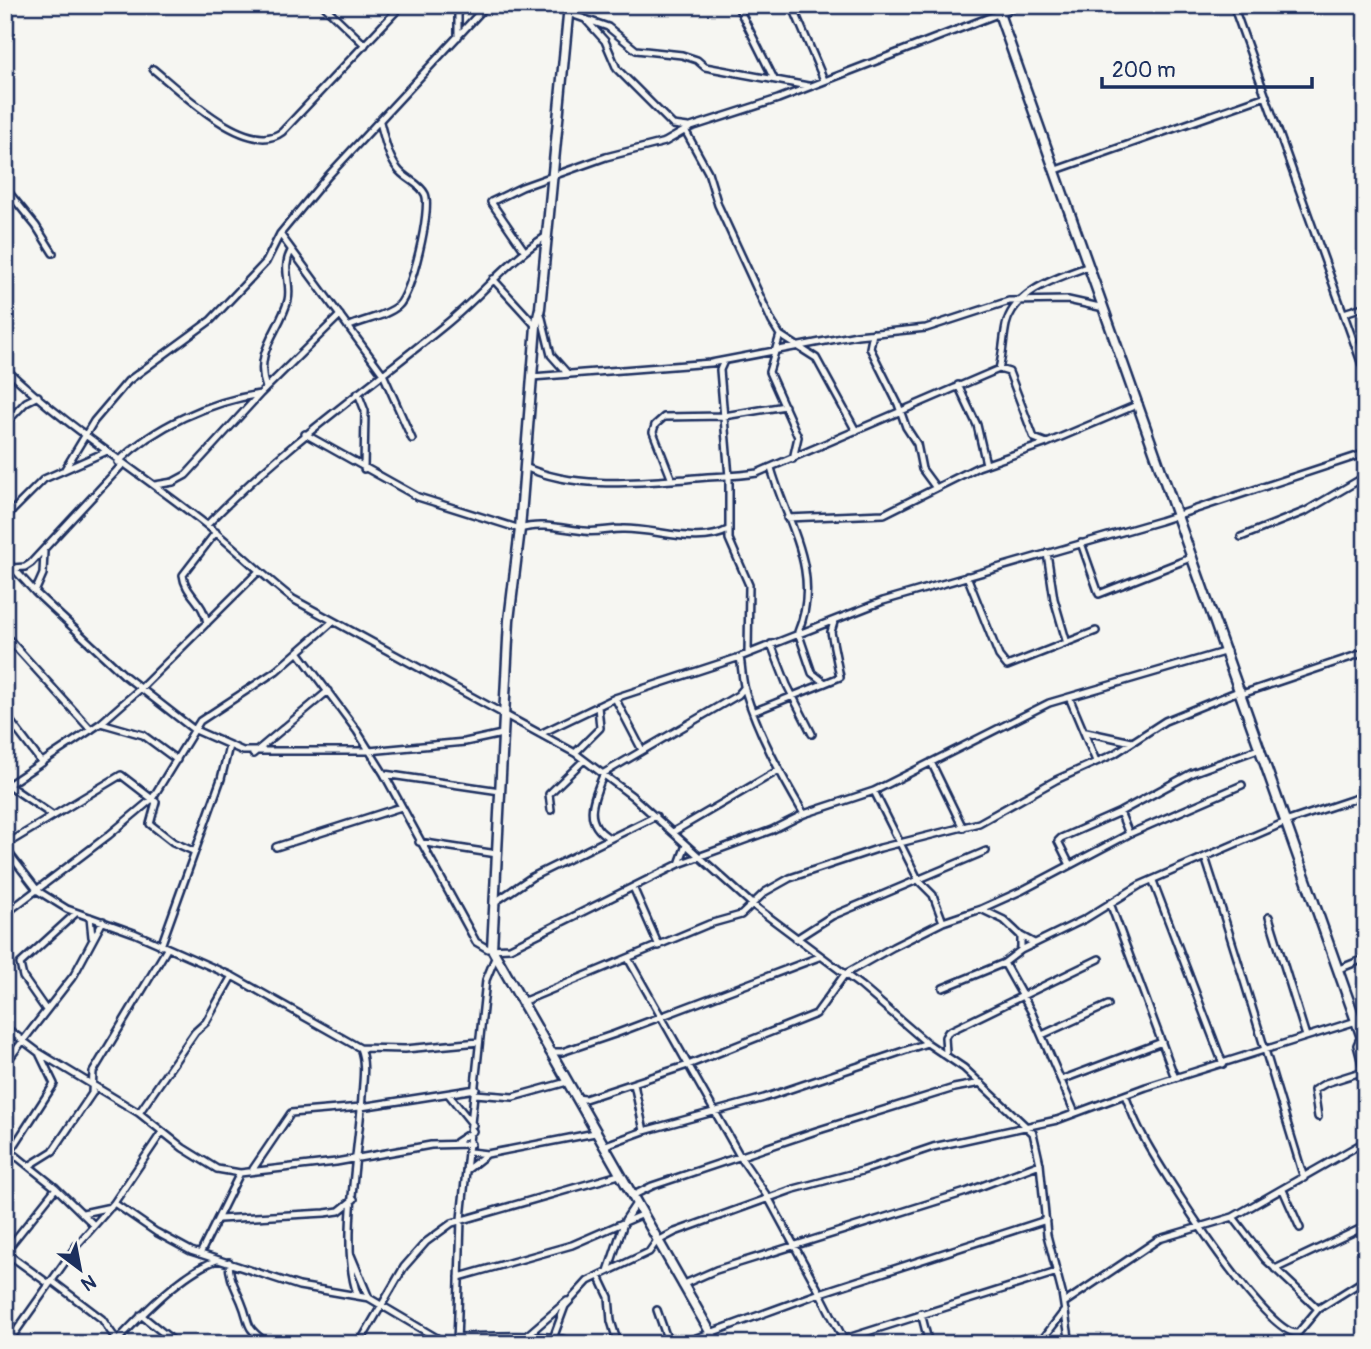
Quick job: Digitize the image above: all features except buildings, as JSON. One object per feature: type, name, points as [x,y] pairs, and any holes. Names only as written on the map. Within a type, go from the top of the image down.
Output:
[{"type":"street","points":[[323,5],[365,45]]},
{"type":"street","points":[[153,69],[207,113],[247,136],[262,139],[282,132],[402,5]]},
{"type":"street","points":[[458,5],[458,37]]},
{"type":"street","points":[[65,468],[86,435],[128,381],[211,320],[266,262],[281,234],[328,176],[487,5]]},
{"type":"street","points":[[737,5],[774,79]]},
{"type":"street","points":[[792,5],[824,80]]},
{"type":"street","points":[[524,250],[491,202],[554,175],[665,142],[688,128],[824,80],[998,9],[1021,5]]},
{"type":"street","points":[[1233,5],[1366,376]]},
{"type":"street","points":[[574,1344],[570,1339],[457,1340],[461,1219],[473,1128],[486,980],[493,953],[509,620],[569,9],[586,20],[605,41],[617,69],[663,116],[677,126],[688,128]]},
{"type":"street","points":[[998,9],[1288,821],[1366,1049]]},
{"type":"street","points":[[586,20],[608,27],[636,50],[663,52],[697,60],[705,67],[808,86]]},
{"type":"street","points":[[1056,170],[1266,96]]},
{"type":"street","points":[[348,327],[390,311],[405,298],[416,271],[421,234],[428,214],[428,202],[423,190],[397,168],[380,122]]},
{"type":"street","points":[[688,128],[708,172],[718,205],[779,335],[820,363],[856,431]]},
{"type":"street","points":[[5,208],[6,189]]},
{"type":"street","points":[[6,189],[53,253]]},
{"type":"street","points":[[281,234],[383,374],[412,439]]},
{"type":"street","points":[[207,525],[256,475],[454,318],[524,250],[545,237]]},
{"type":"street","points":[[266,388],[261,369],[274,327],[288,301],[285,270],[291,251]]},
{"type":"street","points":[[999,369],[1009,316],[1023,299],[1056,278],[1090,266]]},
{"type":"street","points":[[493,279],[536,326]]},
{"type":"street","points":[[531,377],[711,363],[873,332],[936,326],[968,312],[1023,299],[1068,300],[1104,308]]},
{"type":"street","points":[[1344,313],[1366,306]]},
{"type":"street","points":[[540,308],[551,355],[567,373]]},
{"type":"street","points":[[155,485],[173,482],[186,475],[260,394],[340,315]]},
{"type":"street","points":[[873,332],[870,348],[897,400],[898,411],[917,444],[922,469],[936,488]]},
{"type":"street","points":[[779,335],[769,372],[798,437],[793,459]]},
{"type":"street","points":[[725,360],[720,366],[720,377],[729,477],[728,530],[729,539],[749,585],[748,653]]},
{"type":"street","points":[[711,363],[720,377]]},
{"type":"street","points":[[5,368],[105,452],[155,485],[216,532],[258,572],[331,623],[575,753],[604,773],[656,816],[753,905],[845,974],[927,1043],[946,1053],[981,1083],[1035,1138],[1046,1220],[1070,1344]]},
{"type":"street","points":[[525,467],[554,478],[581,481],[729,477],[771,468],[999,369],[1009,372],[1034,438],[1047,443]]},
{"type":"street","points":[[958,385],[977,425],[986,464]]},
{"type":"street","points":[[358,393],[365,411],[364,469]]},
{"type":"street","points":[[12,568],[25,567],[44,551],[137,443],[158,431],[237,398],[260,394]]},
{"type":"street","points":[[5,424],[26,402],[38,396]]},
{"type":"street","points":[[787,518],[884,514],[986,464],[1047,443],[1139,404]]},
{"type":"street","points":[[672,480],[653,432],[659,419],[724,416],[785,406]]},
{"type":"street","points":[[305,434],[418,497],[520,528],[533,526],[588,532],[621,528],[679,534],[720,534],[728,530]]},
{"type":"street","points":[[5,518],[38,484],[65,468],[105,452]]},
{"type":"street","points":[[540,734],[615,698],[740,657],[798,632],[834,622],[883,601],[1179,514],[1366,453]]},
{"type":"street","points":[[771,468],[787,518],[803,553],[805,616],[798,632],[812,673],[825,683]]},
{"type":"street","points":[[1241,537],[1306,511],[1366,476]]},
{"type":"street","points":[[206,623],[203,606],[184,583],[183,575],[216,532]]},
{"type":"street","points":[[720,534],[729,539]]},
{"type":"street","points":[[1081,543],[1099,594],[1193,557]]},
{"type":"street","points":[[35,593],[43,574],[44,551]]},
{"type":"street","points":[[1047,553],[1054,599],[1066,640]]},
{"type":"street","points":[[5,559],[35,593],[141,688],[193,729],[229,746],[253,754],[369,751],[465,742],[502,734]]},
{"type":"street","points":[[52,816],[7,786],[101,723],[141,688],[258,572]]},
{"type":"street","points":[[967,576],[1004,665],[1010,666],[1066,640],[1096,631]]},
{"type":"street","points":[[805,616],[815,627]]},
{"type":"street","points":[[753,712],[840,677],[831,632],[834,622]]},
{"type":"street","points":[[5,914],[38,891],[152,799],[193,729],[225,702],[266,678],[299,653],[331,623]]},
{"type":"street","points":[[823,625],[831,632]]},
{"type":"street","points":[[5,635],[90,730]]},
{"type":"street","points":[[771,644],[812,734]]},
{"type":"street","points":[[493,953],[542,934],[679,864],[772,830],[804,814],[874,790],[1026,713],[1069,697],[1227,651]]},
{"type":"street","points":[[522,1002],[629,960],[709,923],[733,919],[790,878],[901,842],[963,828],[994,817],[1056,780],[1132,742],[1165,721],[1242,692],[1366,652]]},
{"type":"street","points":[[299,653],[384,774],[476,942],[493,953],[566,1082],[580,1100],[595,1133],[656,1242],[717,1344]]},
{"type":"street","points":[[740,657],[744,688],[753,712],[779,770],[804,814]]},
{"type":"street","points":[[610,838],[599,832],[592,821],[596,793],[604,773],[738,695],[744,688]]},
{"type":"street","points":[[253,754],[328,691]]},
{"type":"street","points":[[738,695],[747,695]]},
{"type":"street","points":[[1069,697],[1096,761]]},
{"type":"street","points":[[615,698],[642,750]]},
{"type":"street","points":[[575,753],[600,729],[598,706]]},
{"type":"street","points":[[5,714],[43,763]]},
{"type":"street","points":[[101,723],[143,736],[177,760]]},
{"type":"street","points":[[555,743],[556,727]]},
{"type":"street","points":[[1086,732],[1132,742]]},
{"type":"street","points":[[92,1093],[90,1082],[99,1060],[164,947],[193,851],[221,779],[229,746]]},
{"type":"street","points":[[1070,865],[1058,841],[1088,824],[1120,812],[1192,773],[1261,748]]},
{"type":"street","points":[[551,810],[549,794],[584,760]]},
{"type":"street","points":[[931,762],[963,828]]},
{"type":"street","points":[[673,832],[779,770]]},
{"type":"street","points":[[384,774],[500,791]]},
{"type":"street","points":[[193,851],[173,842],[149,822],[156,804],[120,775],[16,837],[5,847],[38,891],[76,913],[103,921],[232,976],[360,1048],[480,1042]]},
{"type":"street","points":[[580,1100],[688,1065],[816,1014],[845,974],[943,922],[981,909],[1129,834],[1242,785]]},
{"type":"street","points":[[874,790],[919,881],[933,895],[943,922]]},
{"type":"street","points":[[943,988],[1004,963],[1034,943],[1205,857],[1288,821],[1366,795]]},
{"type":"street","points":[[276,847],[401,807]]},
{"type":"street","points":[[1120,812],[1129,834]]},
{"type":"street","points":[[495,902],[526,881],[656,816]]},
{"type":"street","points":[[679,864],[686,825]]},
{"type":"street","points":[[5,835],[16,837]]},
{"type":"street","points":[[419,842],[497,854]]},
{"type":"street","points":[[796,939],[832,916],[986,851]]},
{"type":"street","points":[[1205,857],[1304,1178]]},
{"type":"street","points":[[1153,881],[1223,1064]]},
{"type":"street","points":[[633,887],[659,946]]},
{"type":"street","points":[[760,897],[763,912]]},
{"type":"street","points":[[1110,903],[1175,1079]]},
{"type":"street","points":[[981,909],[1004,920],[1021,936],[1034,943]]},
{"type":"street","points":[[46,1010],[23,977],[20,964],[76,913]]},
{"type":"street","points":[[90,917],[91,940]]},
{"type":"street","points":[[1269,917],[1306,1036]]},
{"type":"street","points":[[7,1061],[74,975],[103,921]]},
{"type":"street","points":[[1021,936],[1021,950]]},
{"type":"street","points":[[550,1052],[562,1052],[661,1018],[819,957]]},
{"type":"street","points":[[1339,969],[1366,958]]},
{"type":"street","points":[[946,1053],[945,1037],[948,1032],[1099,959]]},
{"type":"street","points":[[629,960],[713,1111],[769,1199],[845,1341]]},
{"type":"street","points":[[1004,963],[1042,1035],[1075,1113]]},
{"type":"street","points":[[139,1113],[195,1032],[206,1022],[232,976]]},
{"type":"street","points":[[1042,1035],[1108,1005]]},
{"type":"street","points":[[524,1338],[588,1281],[649,1252],[656,1242],[701,1222],[933,1147],[989,1133],[1028,1128],[1366,1018]]},
{"type":"street","points":[[5,1029],[139,1113],[208,1164],[240,1172],[453,1143],[471,1144]]},
{"type":"street","points":[[5,1029],[10,1043],[7,1061]]},
{"type":"street","points":[[1361,1035],[1357,1045],[1366,1079]]},
{"type":"street","points":[[1061,1080],[1162,1042]]},
{"type":"street","points":[[603,1146],[644,1131],[764,1098],[927,1043]]},
{"type":"street","points":[[358,1296],[353,1283],[350,1253],[364,1058],[360,1048]]},
{"type":"street","points":[[364,1058],[371,1049]]},
{"type":"street","points":[[38,1052],[54,1084],[7,1155],[29,1166],[94,1225]]},
{"type":"street","points":[[555,1061],[562,1052]]},
{"type":"street","points":[[673,1069],[682,1056]]},
{"type":"street","points":[[1318,1118],[1314,1090],[1326,1083],[1364,1071]]},
{"type":"street","points":[[253,1170],[290,1113],[475,1092],[513,1097],[566,1082]]},
{"type":"street","points":[[608,1271],[633,1201],[652,1186],[954,1088],[981,1083]]},
{"type":"street","points":[[634,1084],[644,1131]]},
{"type":"street","points":[[29,1166],[53,1152],[98,1087]]},
{"type":"street","points":[[449,1095],[473,1128]]},
{"type":"street","points":[[1125,1095],[1141,1133],[1199,1227],[1258,1304],[1289,1332],[1298,1333],[1318,1309],[1366,1279]]},
{"type":"street","points":[[453,1143],[473,1128]]},
{"type":"street","points":[[7,1344],[50,1282],[113,1205],[162,1132]]},
{"type":"street","points":[[470,1152],[487,1154],[595,1133]]},
{"type":"street","points":[[1039,1344],[1064,1306],[1159,1239],[1233,1217],[1366,1141]]},
{"type":"street","points":[[468,1169],[487,1154]]},
{"type":"street","points":[[681,1285],[716,1270],[793,1248],[1040,1164]]},
{"type":"street","points":[[200,1254],[240,1172]]},
{"type":"street","points":[[359,1344],[404,1267],[426,1242],[461,1219],[619,1175]]},
{"type":"street","points":[[56,1188],[5,1252],[102,1319],[118,1342],[141,1315],[201,1267],[217,1260]]},
{"type":"street","points":[[1283,1190],[1300,1228]]},
{"type":"street","points":[[219,1219],[339,1211],[354,1199]]},
{"type":"street","points":[[83,1213],[113,1205],[170,1240],[200,1254],[299,1286],[369,1298],[447,1344]]},
{"type":"street","points":[[459,1277],[572,1244],[641,1215]]},
{"type":"street","points":[[1233,1217],[1275,1269],[1318,1309]]},
{"type":"street","points":[[680,1344],[820,1293],[1046,1220]]},
{"type":"street","points":[[1275,1269],[1366,1226]]},
{"type":"street","points":[[350,1253],[369,1298]]},
{"type":"street","points":[[229,1262],[231,1282],[248,1328],[268,1344]]},
{"type":"street","points":[[829,1344],[1057,1272]]},
{"type":"street","points":[[599,1276],[609,1297],[611,1321],[618,1344]]},
{"type":"street","points":[[345,1293],[353,1283]]},
{"type":"street","points":[[551,1341],[572,1297]]},
{"type":"street","points":[[657,1310],[670,1344]]},
{"type":"street","points":[[921,1313],[929,1344]]},
{"type":"street","points":[[141,1315],[177,1344]]}]
